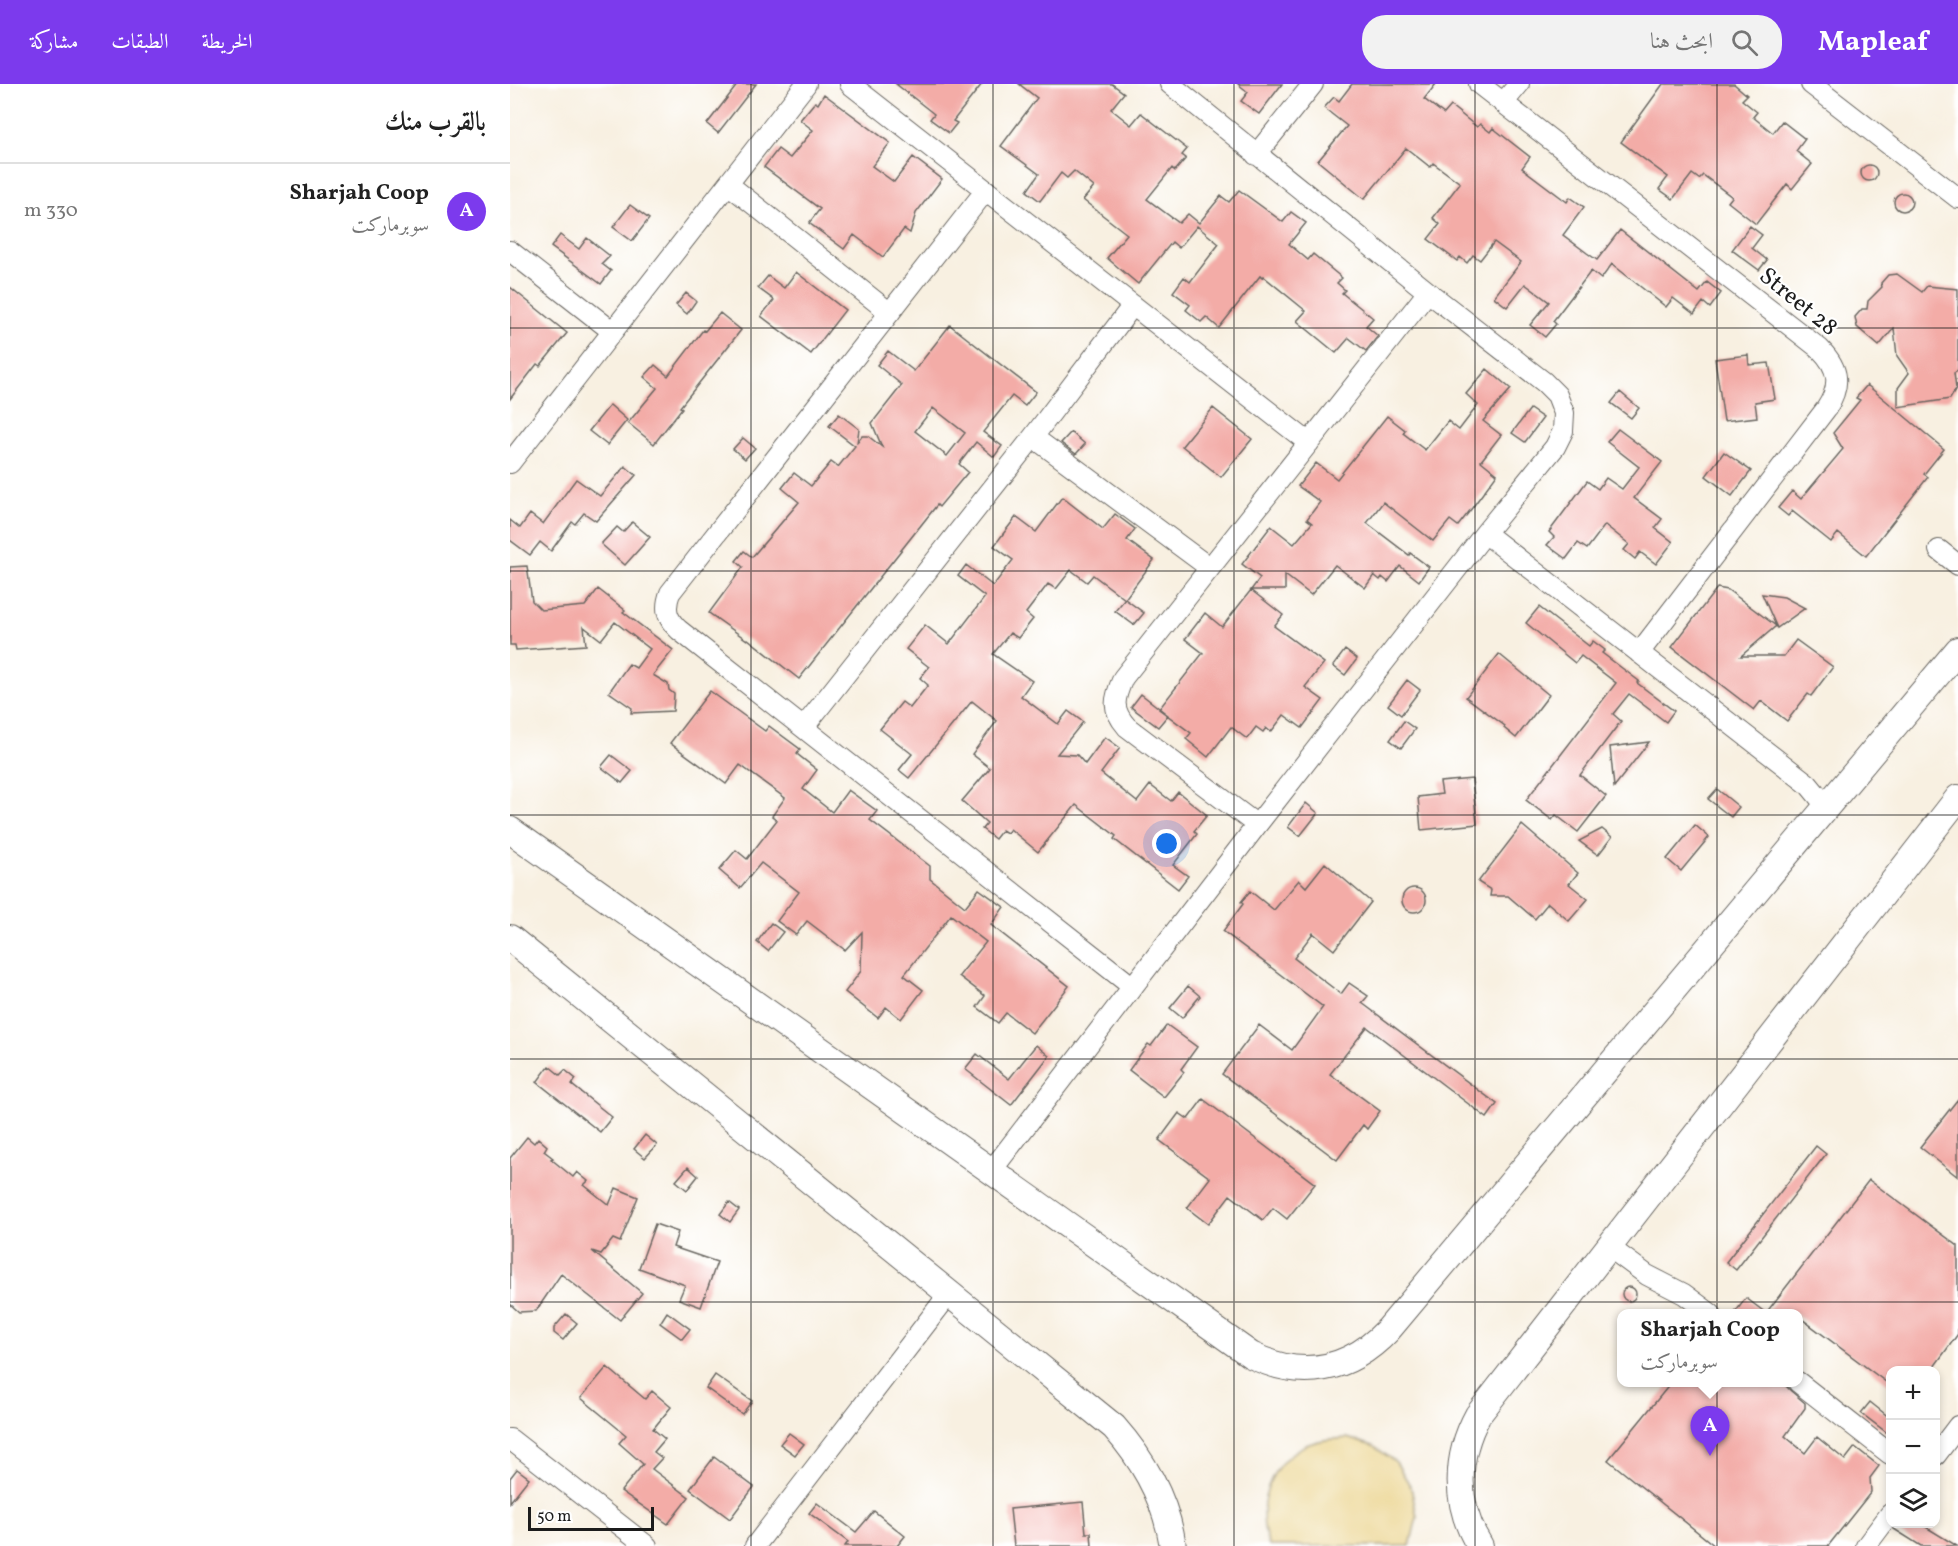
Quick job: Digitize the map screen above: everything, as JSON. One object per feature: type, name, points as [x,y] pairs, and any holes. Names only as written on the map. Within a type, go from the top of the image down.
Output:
[{"type":"main road","points":[[510,830],[1251,1355],[1265,1362],[1294,1369],[1324,1368],[1339,1364],[1365,1351],[1388,1330],[1958,650]]},
{"type":"main road","points":[[1480,1546],[1468,1523],[1460,1493],[1461,1461],[1470,1429],[1486,1402],[1958,798]]},
{"type":"main road","points":[[510,938],[1114,1427],[1142,1462],[1161,1501],[1173,1546]]},
{"type":"street","points":[[510,464],[806,84]]},
{"type":"street","points":[[850,84],[1309,443]]},
{"type":"street","points":[[992,1170],[1257,825],[1555,447],[1563,431],[1564,413],[1557,395],[1544,382],[1256,155],[1170,84]]},
{"type":"street","points":[[1256,155],[1313,84]]},
{"type":"street","name":"Street 28","points":[[1479,84],[1820,349],[1830,358],[1835,371],[1835,391],[1826,409],[1640,653]]},
{"type":"street","points":[[1504,102],[1519,84]]},
{"type":"street","points":[[1811,84],[1958,198]]},
{"type":"street","points":[[728,184],[890,313]]},
{"type":"street","points":[[986,190],[670,593],[667,614],[679,630],[1133,987]]},
{"type":"street","points":[[510,251],[612,331]]},
{"type":"street","points":[[1257,825],[1127,728],[1118,717],[1115,704],[1117,691],[1123,678],[1428,292]]},
{"type":"street","points":[[804,727],[1033,437],[1133,305]]},
{"type":"street","points":[[1033,437],[1210,568]]},
{"type":"street","points":[[1485,533],[1831,801]]},
{"type":"street","points":[[1940,550],[1958,565]]},
{"type":"street","points":[[1609,1247],[1647,1275],[1684,1294],[1704,1309]]},
{"type":"street","points":[[755,1546],[949,1294]]},
{"type":"street","points":[[1803,1386],[1886,1451]]},
{"type":"street","points":[[1940,1449],[1958,1426]]},
{"type":"street","points":[[510,1439],[647,1546]]},
{"type":"street","points":[[1866,1546],[1886,1519]]},
{"type":"sand","points":[[1347,1438],[1373,1446],[1396,1462],[1411,1487],[1417,1517],[1410,1546],[1269,1546],[1264,1529],[1265,1495],[1280,1465],[1306,1445],[1324,1440]]},
{"type":"building","points":[[738,84],[756,84],[718,133],[707,124]]},
{"type":"building","points":[[896,84],[982,84],[953,121],[957,123],[949,133],[930,119],[934,114]]},
{"type":"building","points":[[1019,84],[1112,84],[1124,93],[1111,109],[1131,125],[1141,113],[1187,149],[1182,155],[1186,158],[1175,171],[1172,168],[1147,199],[1179,223],[1188,214],[1199,223],[1221,196],[1229,202],[1239,190],[1283,222],[1291,212],[1306,223],[1289,244],[1308,260],[1313,254],[1342,278],[1337,283],[1345,290],[1342,293],[1373,318],[1366,326],[1378,336],[1366,351],[1349,338],[1336,353],[1297,321],[1306,311],[1263,276],[1262,278],[1260,276],[1219,328],[1206,317],[1201,322],[1186,310],[1190,305],[1173,292],[1184,277],[1190,282],[1219,244],[1197,226],[1179,248],[1172,242],[1138,284],[1107,258],[1127,234],[1083,200],[1094,187],[1074,171],[1067,178],[1061,173],[1040,201],[1027,191],[1039,174],[1001,146],[1037,98]]},
{"type":"building","points":[[1238,84],[1282,84],[1259,114],[1241,101],[1248,92]]},
{"type":"building","points":[[1352,84],[1436,84],[1424,99],[1444,114],[1451,106],[1477,127],[1480,124],[1490,132],[1493,128],[1530,157],[1522,168],[1567,202],[1570,197],[1584,207],[1563,235],[1587,253],[1597,260],[1620,230],[1699,292],[1707,282],[1721,293],[1710,308],[1703,302],[1694,314],[1673,298],[1666,307],[1612,264],[1601,279],[1591,271],[1553,321],[1556,324],[1545,337],[1530,325],[1549,302],[1525,284],[1507,307],[1494,297],[1521,262],[1494,242],[1480,260],[1473,255],[1467,263],[1460,257],[1457,261],[1428,239],[1440,224],[1433,218],[1460,183],[1433,163],[1430,167],[1406,148],[1364,199],[1318,161],[1347,126],[1324,108],[1334,97],[1339,101]]},
{"type":"building","points":[[1663,84],[1734,84],[1747,95],[1742,100],[1757,112],[1753,117],[1773,133],[1782,121],[1805,139],[1796,151],[1812,164],[1792,189],[1787,184],[1756,224],[1728,202],[1732,197],[1703,175],[1699,179],[1692,174],[1673,199],[1659,189],[1668,177],[1621,142]]},
{"type":"building","points":[[824,94],[890,143],[872,166],[894,182],[913,157],[942,179],[916,213],[910,233],[904,229],[883,257],[854,235],[844,249],[809,223],[820,209],[764,167],[778,149],[790,158],[813,130],[800,120],[815,102],[818,104]]},
{"type":"building","points":[[1866,165],[1872,165],[1877,173],[1875,179],[1866,181],[1861,176],[1861,170]]},
{"type":"building","points":[[1899,193],[1907,193],[1912,198],[1910,209],[1899,211],[1894,206],[1894,198]]},
{"type":"building","points":[[630,205],[649,219],[632,241],[613,227]]},
{"type":"building","points":[[1750,226],[1762,235],[1752,248],[1767,260],[1759,270],[1732,250]]},
{"type":"building","points":[[560,235],[579,249],[587,238],[610,256],[602,264],[611,271],[601,284],[551,247]]},
{"type":"building","points":[[796,272],[845,310],[811,354],[761,316],[774,300],[758,288],[768,276],[784,288]]},
{"type":"building","points":[[1897,274],[1922,292],[1927,286],[1958,289],[1958,371],[1954,373],[1956,389],[1950,399],[1898,407],[1898,388],[1909,373],[1897,356],[1894,328],[1879,346],[1857,327],[1855,317],[1862,309],[1867,309],[1868,301],[1882,287],[1881,283],[1888,275]]},
{"type":"building","points":[[510,287],[567,333],[540,366],[537,364],[510,399]]},
{"type":"building","points":[[686,293],[696,301],[687,314],[676,305]]},
{"type":"building","points":[[720,313],[741,330],[654,444],[628,423],[657,388],[644,377],[655,365],[668,376],[703,330],[705,331]]},
{"type":"building","points":[[950,325],[1036,392],[1025,406],[1012,396],[983,432],[1002,446],[994,457],[976,442],[959,464],[968,472],[939,507],[937,505],[799,679],[748,639],[709,613],[743,567],[736,561],[744,551],[752,557],[799,502],[782,488],[794,473],[811,486],[831,462],[838,467],[855,446],[829,426],[839,414],[859,429],[857,443],[862,436],[868,436],[882,447],[872,423],[902,385],[877,365],[888,351],[914,371]],"holes":[[[933,408],[965,433],[947,456],[915,431]]]},
{"type":"building","points":[[1748,355],[1749,365],[1769,363],[1775,399],[1755,402],[1757,417],[1724,421],[1715,359]]},
{"type":"building","points":[[1487,369],[1511,389],[1483,421],[1501,435],[1481,461],[1497,474],[1458,526],[1450,520],[1433,541],[1383,502],[1367,523],[1429,567],[1419,581],[1400,566],[1388,582],[1374,575],[1365,588],[1335,565],[1311,595],[1285,575],[1285,590],[1251,590],[1260,578],[1242,564],[1271,526],[1294,544],[1312,523],[1307,519],[1320,502],[1298,486],[1316,463],[1337,479],[1387,416],[1405,430],[1403,433],[1425,450],[1448,421],[1459,430],[1478,405],[1466,394]]},
{"type":"building","points":[[1867,385],[1944,449],[1924,474],[1928,477],[1866,556],[1838,533],[1831,542],[1792,511],[1788,516],[1778,508],[1792,491],[1801,499],[1843,449],[1833,433],[1860,400],[1856,398]]},
{"type":"building","points":[[1620,392],[1639,408],[1631,418],[1611,403]]},
{"type":"building","points":[[610,405],[627,420],[607,445],[589,431]]},
{"type":"building","points":[[1213,408],[1252,439],[1221,477],[1182,446]]},
{"type":"building","points":[[1530,409],[1543,418],[1525,442],[1512,433]]},
{"type":"building","points":[[1618,429],[1662,462],[1634,498],[1662,519],[1655,528],[1673,542],[1656,564],[1640,552],[1635,559],[1624,550],[1629,544],[1605,525],[1587,549],[1578,543],[1566,559],[1547,545],[1554,537],[1549,532],[1587,481],[1598,489],[1606,478],[1622,489],[1639,467],[1607,442]]},
{"type":"building","points":[[1071,432],[1085,444],[1076,454],[1061,443]]},
{"type":"building","points":[[743,438],[755,448],[745,459],[733,449]]},
{"type":"building","points":[[1724,452],[1751,471],[1732,496],[1706,476]]},
{"type":"building","points":[[625,466],[636,475],[596,521],[584,513],[575,524],[572,522],[551,551],[540,542],[530,555],[510,540],[510,520],[520,528],[530,514],[543,524],[576,479],[600,496]]},
{"type":"building","points":[[1062,497],[1103,529],[1115,514],[1135,529],[1127,540],[1154,560],[1125,599],[1093,575],[1087,582],[1071,570],[1056,589],[1048,584],[1026,613],[1033,619],[1018,638],[1010,633],[993,654],[1032,681],[1021,696],[1058,724],[1068,711],[1083,722],[1057,754],[1077,755],[1085,764],[1105,737],[1120,748],[1101,773],[1137,802],[1150,785],[1171,801],[1178,792],[1207,815],[1194,831],[1197,834],[1173,865],[1188,876],[1178,889],[1114,839],[1116,836],[1076,805],[1038,852],[1010,829],[1007,833],[1002,830],[995,839],[982,829],[987,823],[962,801],[990,768],[972,754],[997,721],[972,701],[909,778],[899,770],[912,754],[880,729],[902,702],[910,708],[928,685],[920,678],[929,667],[906,649],[925,625],[949,644],[985,597],[958,576],[966,565],[993,586],[1013,560],[994,546],[1016,517],[1036,532]]},
{"type":"building","points":[[632,522],[650,537],[625,565],[601,544],[617,527],[623,532]]},
{"type":"building","points":[[527,566],[532,601],[541,610],[585,606],[598,589],[625,610],[623,612],[673,650],[653,675],[668,684],[669,690],[674,694],[673,711],[631,713],[632,708],[609,692],[629,664],[636,668],[650,649],[615,622],[601,640],[584,627],[586,645],[516,650],[515,645],[510,645],[510,567]]},
{"type":"building","points":[[1717,588],[1728,590],[1776,626],[1741,656],[1784,656],[1796,640],[1833,667],[1811,696],[1808,694],[1787,721],[1761,701],[1754,710],[1672,647]]},
{"type":"building","points":[[1251,590],[1283,615],[1274,626],[1324,663],[1305,687],[1323,700],[1302,728],[1284,715],[1271,732],[1266,728],[1263,732],[1256,727],[1247,739],[1231,727],[1208,757],[1186,739],[1191,733],[1159,709],[1203,653],[1185,639],[1205,613],[1222,627]]},
{"type":"building","points":[[1762,594],[1784,597],[1805,608],[1777,628]]},
{"type":"building","points":[[1125,599],[1144,613],[1134,625],[1115,611]]},
{"type":"building","points":[[1539,607],[1589,646],[1593,641],[1605,650],[1602,653],[1674,711],[1666,722],[1629,694],[1613,714],[1621,721],[1580,775],[1606,796],[1578,832],[1556,815],[1552,820],[1526,800],[1616,683],[1581,656],[1575,663],[1526,623]]},
{"type":"building","points":[[1345,650],[1357,659],[1345,675],[1333,666]]},
{"type":"building","points":[[1499,654],[1549,695],[1516,738],[1504,728],[1505,726],[1466,697]]},
{"type":"building","points":[[1407,680],[1420,690],[1401,715],[1388,705]]},
{"type":"building","points":[[710,691],[765,731],[769,726],[800,749],[797,754],[817,770],[803,789],[832,812],[848,790],[877,811],[870,820],[930,866],[930,879],[965,907],[979,889],[1004,907],[991,925],[1069,986],[1032,1033],[1006,1013],[998,1023],[977,1007],[985,996],[959,976],[986,942],[951,915],[904,975],[923,990],[901,1019],[886,1007],[878,1018],[845,992],[861,971],[862,932],[845,950],[807,921],[796,935],[777,921],[799,892],[761,863],[740,888],[719,870],[736,850],[747,859],[777,820],[772,816],[785,798],[740,765],[726,784],[670,743]]},
{"type":"building","points":[[1141,694],[1168,715],[1158,727],[1131,707]]},
{"type":"building","points":[[1404,721],[1415,729],[1401,748],[1390,740]]},
{"type":"building","points":[[1649,742],[1614,787],[1610,747]]},
{"type":"building","points":[[611,755],[632,771],[622,783],[601,767]]},
{"type":"building","points":[[1472,779],[1477,824],[1421,830],[1418,797],[1442,794],[1440,782]]},
{"type":"building","points":[[1717,789],[1739,807],[1731,817],[1708,799]]},
{"type":"building","points":[[1306,803],[1318,813],[1300,836],[1288,827]]},
{"type":"building","points":[[1522,825],[1578,873],[1569,884],[1588,899],[1569,921],[1548,903],[1535,919],[1508,896],[1490,896],[1491,890],[1478,882]]},
{"type":"building","points":[[1695,825],[1709,837],[1681,871],[1667,859]]},
{"type":"building","points":[[1602,829],[1612,837],[1598,855],[1579,841]]},
{"type":"building","points":[[1325,863],[1371,902],[1334,950],[1313,933],[1294,958],[1341,994],[1349,983],[1368,996],[1362,1003],[1497,1104],[1487,1118],[1367,1027],[1330,1074],[1380,1111],[1367,1129],[1363,1125],[1337,1160],[1222,1074],[1259,1025],[1292,1050],[1323,1007],[1223,931],[1250,891],[1274,910],[1299,880],[1306,887]]},
{"type":"building","points":[[1414,888],[1422,892],[1426,900],[1422,908],[1414,912],[1406,908],[1402,900],[1406,892]]},
{"type":"building","points":[[771,923],[783,932],[768,951],[757,942]]},
{"type":"building","points":[[1188,986],[1200,996],[1182,1018],[1170,1008]]},
{"type":"building","points":[[1167,1025],[1197,1047],[1181,1069],[1184,1072],[1164,1097],[1129,1070],[1148,1044],[1151,1046]]},
{"type":"building","points":[[1036,1045],[1049,1056],[1011,1105],[965,1069],[977,1054],[1009,1079]]},
{"type":"building","points":[[549,1066],[560,1075],[565,1070],[576,1079],[572,1085],[612,1117],[600,1132],[537,1082]]},
{"type":"building","points":[[1203,1099],[1315,1184],[1287,1219],[1273,1208],[1263,1220],[1230,1195],[1208,1224],[1187,1208],[1210,1178],[1159,1140],[1179,1113],[1188,1119]]},
{"type":"building","points":[[1958,1099],[1958,1177],[1920,1147]]},
{"type":"building","points":[[645,1135],[657,1145],[645,1158],[634,1149]]},
{"type":"building","points":[[527,1137],[534,1143],[538,1138],[547,1146],[544,1151],[553,1158],[551,1159],[573,1177],[577,1172],[588,1181],[584,1185],[609,1205],[616,1188],[638,1197],[620,1242],[613,1239],[601,1254],[592,1251],[642,1293],[620,1320],[561,1274],[536,1311],[519,1312],[510,1304],[510,1158]]},
{"type":"building","points":[[1816,1146],[1826,1154],[1736,1270],[1726,1262]]},
{"type":"building","points":[[688,1167],[698,1176],[687,1190],[676,1181]]},
{"type":"building","points":[[1869,1180],[1958,1246],[1958,1334],[1935,1366],[1886,1366],[1886,1382],[1803,1320],[1803,1309],[1769,1309]]},
{"type":"building","points":[[729,1202],[739,1210],[730,1222],[720,1214]]},
{"type":"building","points":[[655,1224],[678,1232],[673,1247],[717,1262],[701,1307],[679,1299],[685,1285],[639,1268]]},
{"type":"building","points":[[1629,1287],[1634,1289],[1636,1294],[1634,1299],[1629,1301],[1624,1299],[1622,1294],[1624,1289]]},
{"type":"building","points":[[1746,1298],[1761,1309],[1738,1309]]},
{"type":"building","points":[[667,1312],[690,1329],[682,1339],[660,1323]]},
{"type":"building","points":[[566,1314],[577,1323],[563,1340],[554,1333],[554,1328]]},
{"type":"building","points":[[607,1367],[645,1399],[652,1391],[671,1407],[653,1429],[665,1439],[654,1452],[662,1458],[652,1469],[689,1497],[668,1524],[621,1491],[643,1464],[619,1443],[626,1435],[581,1398]]},
{"type":"building","points":[[715,1375],[752,1401],[742,1414],[706,1388]]},
{"type":"building","points":[[1668,1387],[1787,1387],[1805,1403],[1805,1408],[1785,1436],[1805,1453],[1817,1437],[1845,1460],[1855,1447],[1879,1466],[1870,1478],[1871,1492],[1828,1546],[1715,1546],[1608,1460]]},
{"type":"building","points":[[1870,1402],[1886,1415],[1886,1432],[1861,1413]]},
{"type":"building","points":[[789,1433],[804,1444],[795,1455],[780,1444]]},
{"type":"building","points":[[714,1457],[754,1487],[730,1519],[690,1489]]},
{"type":"building","points":[[517,1469],[529,1478],[510,1502],[510,1478]]},
{"type":"building","points":[[1083,1502],[1086,1533],[1091,1533],[1092,1546],[1014,1546],[1010,1509]]},
{"type":"building","points":[[817,1503],[856,1532],[874,1511],[905,1536],[897,1546],[845,1546],[848,1542],[809,1513]]},
{"type":"building","points":[[1928,1528],[1957,1546],[1921,1546],[1894,1529]]},
{"type":"place","name":"Sharjah Coop","points":[[1710,1456]]}]
